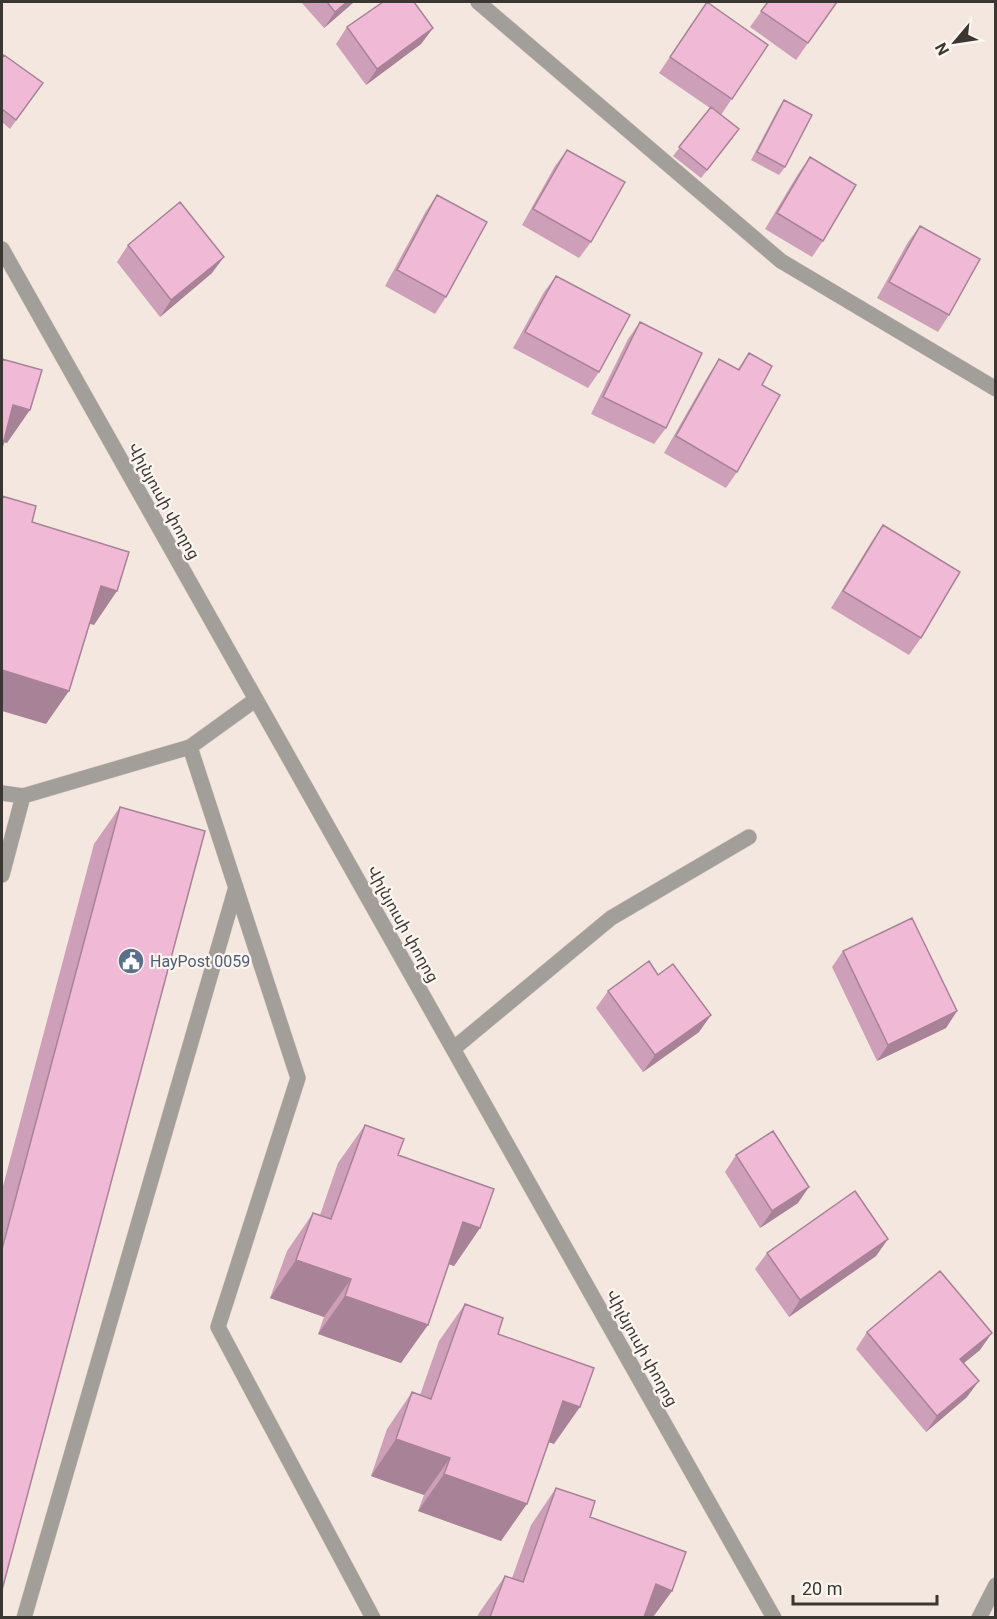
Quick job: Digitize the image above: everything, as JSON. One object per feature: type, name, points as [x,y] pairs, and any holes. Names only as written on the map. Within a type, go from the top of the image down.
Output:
[{"type":"street","points":[[478,2],[781,261],[996,389]]},
{"type":"street","name":"Վիլնյուսի փողոց","points":[[2,249],[774,1617]]},
{"type":"street","points":[[2,793],[23,796],[190,747],[255,700]]},
{"type":"street","points":[[190,747],[298,1078],[218,1327],[373,1617]]},
{"type":"street","points":[[2,875],[23,796]]},
{"type":"street","points":[[453,1049],[611,918],[748,837]]},
{"type":"street","points":[[24,1617],[236,887]]},
{"type":"street","points":[[979,1617],[996,1585]]},
{"type":"building","points":[[327,2],[347,2],[335,12]]},
{"type":"building","points":[[383,2],[414,2],[433,28],[377,69],[347,27]]},
{"type":"building","points":[[707,2],[768,45],[732,99],[670,57]]},
{"type":"building","points":[[768,2],[837,2],[808,43],[761,11]]},
{"type":"building","points":[[4,55],[43,83],[16,120],[2,109],[2,58]]},
{"type":"building","points":[[784,100],[812,115],[785,167],[757,152]]},
{"type":"building","points":[[711,107],[739,129],[707,170],[679,147]]},
{"type":"building","points":[[567,150],[625,182],[591,242],[533,209]]},
{"type":"building","points":[[810,157],[856,185],[823,241],[777,213]]},
{"type":"building","points":[[437,195],[487,222],[446,297],[397,270]]},
{"type":"building","points":[[180,202],[224,257],[171,300],[128,245]]},
{"type":"building","points":[[920,226],[980,259],[949,315],[889,282]]},
{"type":"building","points":[[556,276],[630,315],[599,372],[525,332]]},
{"type":"building","points":[[640,322],[702,353],[666,428],[603,397]]},
{"type":"building","points":[[749,353],[772,366],[762,385],[780,395],[737,472],[676,436],[719,359],[739,370]]},
{"type":"building","points":[[2,359],[42,370],[30,410],[13,405],[2,448]]},
{"type":"building","points":[[2,496],[36,506],[32,522],[129,552],[117,591],[101,586],[69,691],[2,670]]},
{"type":"building","points":[[883,525],[960,572],[921,638],[843,591]]},
{"type":"building","points":[[120,807],[205,831],[2,1590],[2,1249]]},
{"type":"building","points":[[912,918],[957,1011],[888,1045],[843,951]]},
{"type":"building","points":[[649,961],[658,975],[673,964],[711,1015],[655,1055],[608,991]]},
{"type":"building","points":[[365,1125],[404,1139],[398,1155],[494,1189],[480,1228],[463,1222],[428,1325],[345,1296],[351,1279],[296,1260],[313,1213],[331,1219]]},
{"type":"building","points":[[773,1131],[809,1187],[772,1211],[736,1155]]},
{"type":"building","points":[[855,1191],[888,1239],[800,1300],[767,1253]]},
{"type":"building","points":[[940,1271],[992,1333],[960,1359],[979,1381],[937,1416],[867,1332]]},
{"type":"building","points":[[465,1304],[503,1318],[498,1334],[594,1368],[580,1407],[563,1401],[527,1504],[444,1474],[450,1458],[396,1439],[412,1392],[431,1399]]},
{"type":"building","points":[[556,1488],[595,1501],[590,1517],[686,1552],[672,1591],[656,1584],[644,1617],[490,1617],[505,1576],[523,1582]]},
{"type":"place","name":"HayPost 0059","points":[[131,961]]}]
